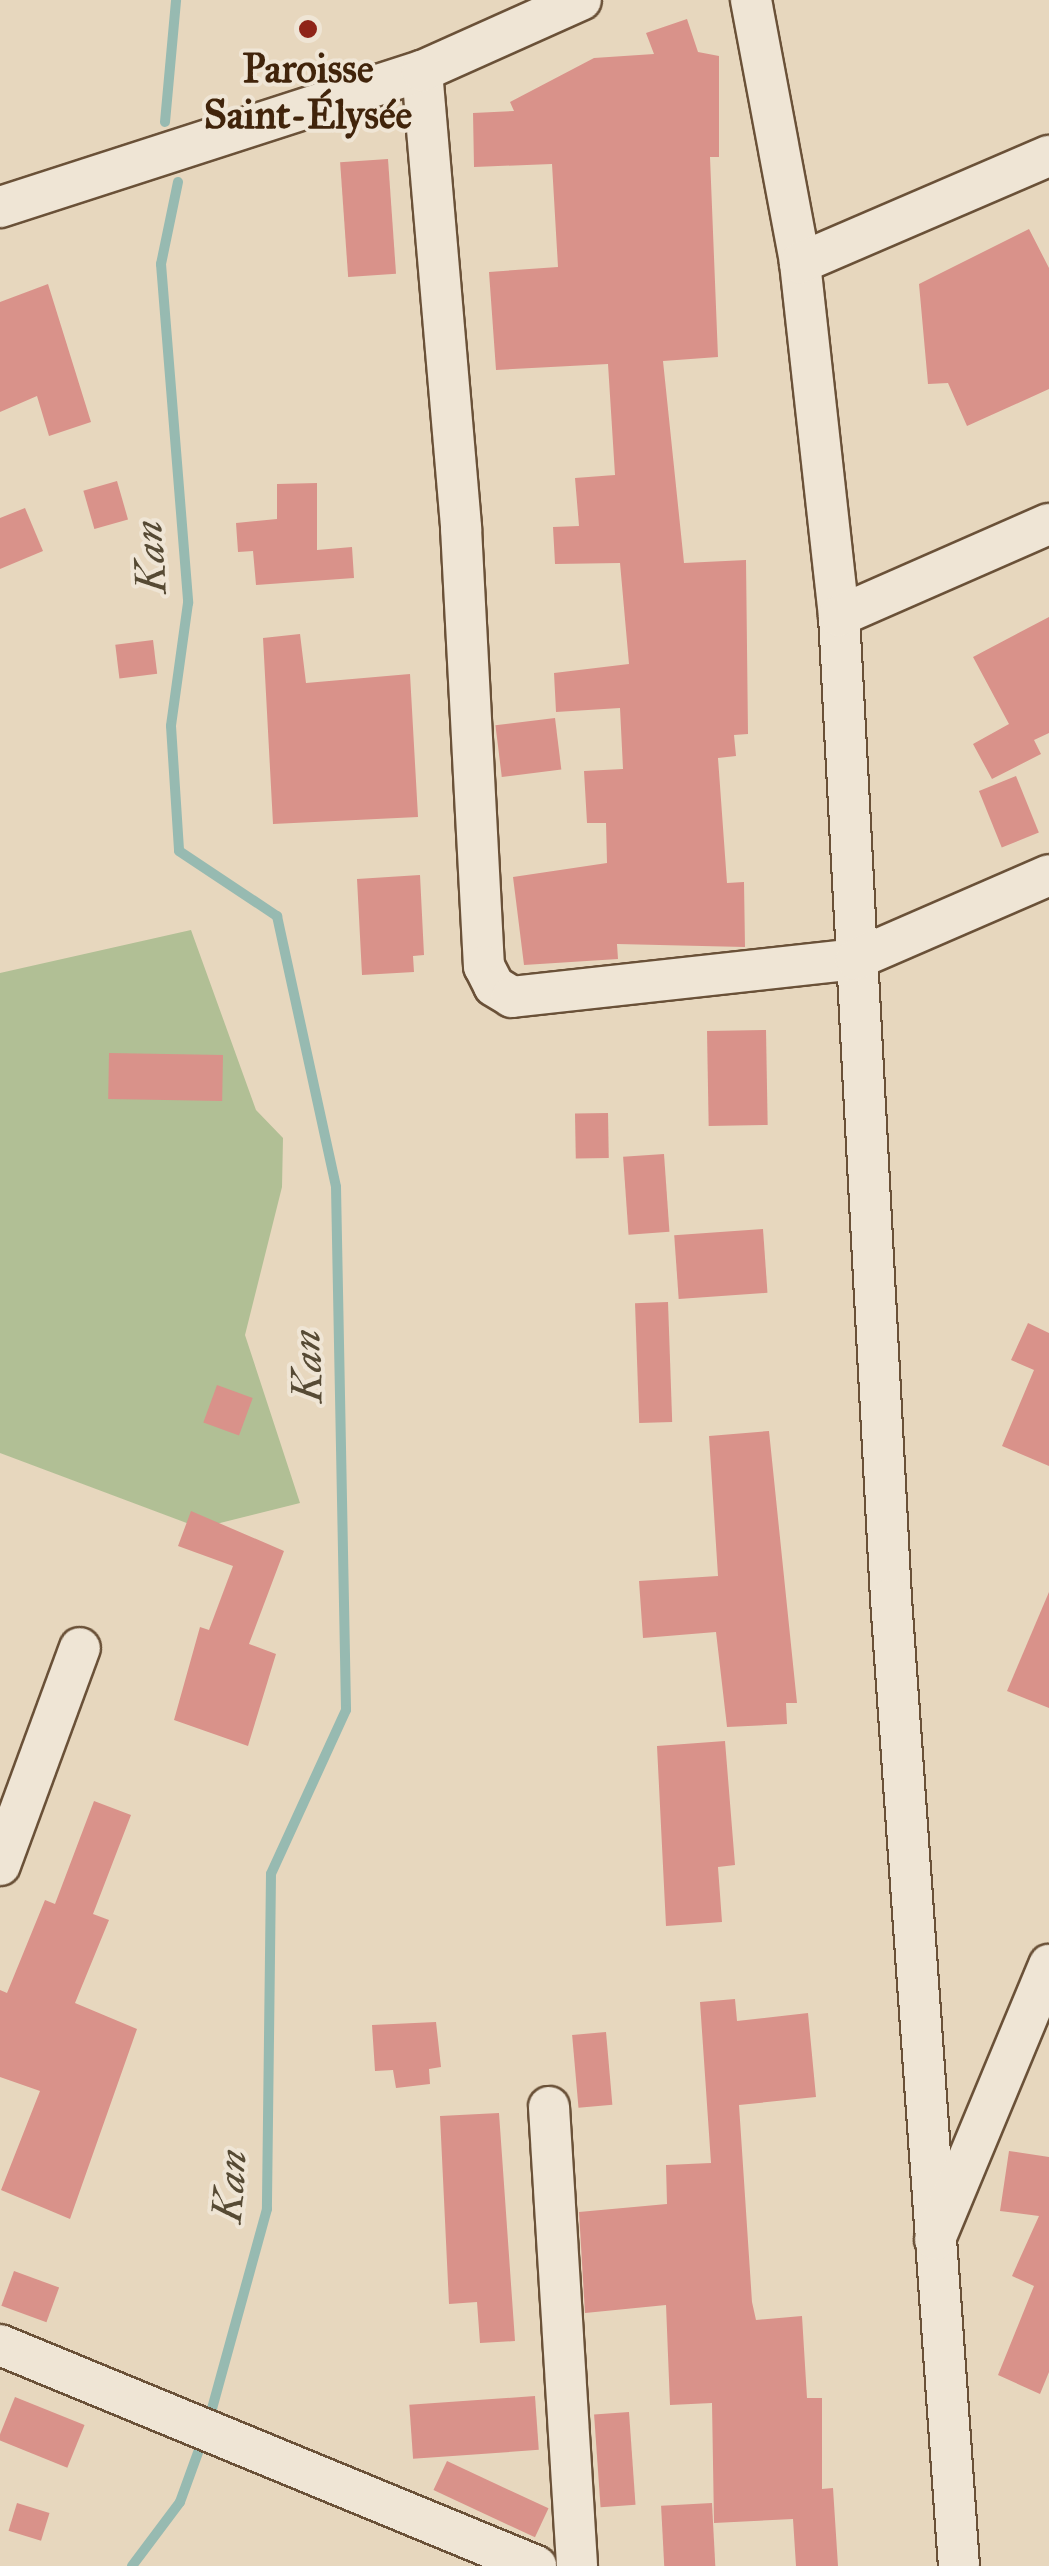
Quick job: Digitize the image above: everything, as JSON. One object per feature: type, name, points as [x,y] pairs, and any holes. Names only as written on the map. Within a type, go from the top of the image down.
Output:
[{"type":"street","points":[[0,206],[422,71],[581,0]]},
{"type":"street","points":[[752,0],[800,263],[840,616],[856,959],[932,2246],[959,2566]]},
{"type":"street","points":[[422,71],[462,528],[484,966],[512,997],[856,959],[1049,875]]},
{"type":"street","points":[[800,263],[1049,156]]},
{"type":"street","points":[[840,616],[1049,524]]},
{"type":"street","points":[[0,1865],[80,1648]]},
{"type":"street","points":[[932,2246],[1049,1966]]},
{"type":"street","points":[[548,2107],[577,2566]]},
{"type":"street","points":[[0,2345],[536,2566]]},
{"type":"green space","points":[[191,930],[256,1110],[283,1138],[282,1187],[245,1335],[300,1503],[200,1528],[0,1453],[0,973]]},
{"type":"building","points":[[687,19],[698,52],[719,56],[719,157],[710,157],[718,357],[663,361],[684,563],[746,560],[748,734],[734,735],[736,756],[718,758],[727,883],[744,882],[745,947],[617,944],[618,959],[524,965],[513,877],[607,863],[606,823],[587,823],[584,771],[623,769],[620,708],[556,712],[554,673],[629,664],[620,563],[555,564],[553,527],[579,526],[575,478],[615,475],[608,364],[496,370],[489,272],[558,267],[552,164],[474,167],[473,113],[514,111],[510,102],[594,58],[654,54],[646,33]]},
{"type":"building","points":[[388,159],[396,274],[348,277],[340,162]]},
{"type":"building","points":[[1029,229],[1049,268],[1049,389],[967,426],[948,383],[928,384],[919,284]]},
{"type":"building","points":[[48,284],[91,422],[49,436],[37,396],[0,412],[0,302]]},
{"type":"building","points":[[117,481],[128,519],[94,529],[83,491]]},
{"type":"building","points":[[317,483],[317,550],[352,547],[354,578],[256,585],[253,551],[238,552],[236,523],[277,519],[277,484]]},
{"type":"building","points":[[25,508],[43,551],[0,569],[0,518]]},
{"type":"building","points":[[1049,617],[1049,733],[1034,740],[1041,754],[992,779],[973,744],[1009,724],[973,657]]},
{"type":"building","points":[[300,634],[306,683],[410,674],[418,817],[273,824],[263,638]]},
{"type":"building","points":[[153,640],[157,674],[119,678],[115,645]]},
{"type":"building","points":[[555,718],[561,770],[502,777],[495,725]]},
{"type":"building","points":[[1016,776],[1039,833],[1002,848],[979,791]]},
{"type":"building","points":[[420,875],[424,955],[413,956],[414,972],[362,975],[357,879]]},
{"type":"building","points":[[766,1030],[768,1125],[709,1126],[707,1031]]},
{"type":"building","points":[[109,1053],[223,1055],[222,1101],[108,1099]]},
{"type":"building","points":[[608,1113],[609,1158],[576,1159],[575,1114]]},
{"type":"building","points":[[664,1154],[669,1232],[629,1235],[623,1157]]},
{"type":"building","points":[[763,1229],[767,1293],[679,1299],[674,1235]]},
{"type":"building","points":[[668,1302],[672,1422],[639,1423],[635,1303]]},
{"type":"building","points":[[1028,1323],[1049,1333],[1049,1466],[1002,1446],[1034,1370],[1011,1360]]},
{"type":"building","points":[[217,1385],[253,1398],[239,1436],[203,1423]]},
{"type":"building","points":[[769,1431],[797,1703],[786,1703],[787,1724],[727,1727],[716,1632],[643,1638],[639,1581],[718,1576],[709,1436]]},
{"type":"building","points":[[191,1511],[284,1551],[249,1644],[276,1654],[248,1746],[174,1720],[200,1627],[209,1630],[233,1566],[178,1546]]},
{"type":"building","points":[[1049,1592],[1049,1708],[1007,1691]]},
{"type":"building","points":[[725,1741],[735,1865],[718,1867],[722,1922],[666,1926],[657,1746]]},
{"type":"building","points":[[94,1801],[131,1815],[93,1914],[109,1920],[75,2003],[137,2029],[70,2219],[1,2190],[40,2091],[0,2077],[0,1990],[7,1993],[45,1900],[55,1904]]},
{"type":"building","points":[[735,1999],[737,2021],[808,2013],[816,2097],[739,2105],[752,2302],[756,2320],[802,2316],[807,2398],[822,2398],[822,2489],[833,2488],[838,2566],[796,2566],[793,2519],[714,2523],[712,2403],[670,2405],[666,2305],[585,2313],[579,2212],[667,2204],[666,2165],[711,2163],[700,2002]]},
{"type":"building","points":[[436,2022],[441,2067],[429,2069],[430,2084],[396,2088],[393,2070],[375,2071],[372,2025]]},
{"type":"building","points":[[606,2032],[612,2105],[578,2108],[572,2035]]},
{"type":"building","points":[[499,2113],[515,2341],[480,2343],[477,2302],[449,2304],[440,2116]]},
{"type":"building","points":[[1009,2151],[1049,2157],[1049,2372],[1040,2394],[998,2375],[1034,2286],[1012,2276],[1039,2216],[1000,2211]]},
{"type":"building","points":[[14,2271],[59,2287],[46,2322],[1,2306]]},
{"type":"building","points":[[535,2396],[539,2450],[413,2459],[409,2405]]},
{"type":"building","points":[[15,2397],[85,2425],[67,2468],[0,2441]]},
{"type":"building","points":[[629,2412],[635,2505],[601,2507],[594,2414]]},
{"type":"building","points":[[447,2461],[549,2508],[535,2537],[433,2490]]},
{"type":"building","points":[[17,2503],[50,2513],[41,2541],[9,2531]]},
{"type":"building","points":[[712,2503],[715,2566],[664,2566],[661,2506]]},
{"type":"waterway","points":[[165,122],[176,0]]},
{"type":"waterway","name":"Kan","points":[[178,182],[161,264],[188,603],[171,726],[179,851],[277,916],[336,1187],[346,1710],[271,1874],[267,2209],[209,2420]]},
{"type":"waterway","name":"Kan","points":[[132,2566],[180,2502],[204,2436]]},
{"type":"place","name":"Paroisse Saint-Élysée","points":[[308,29]]}]
